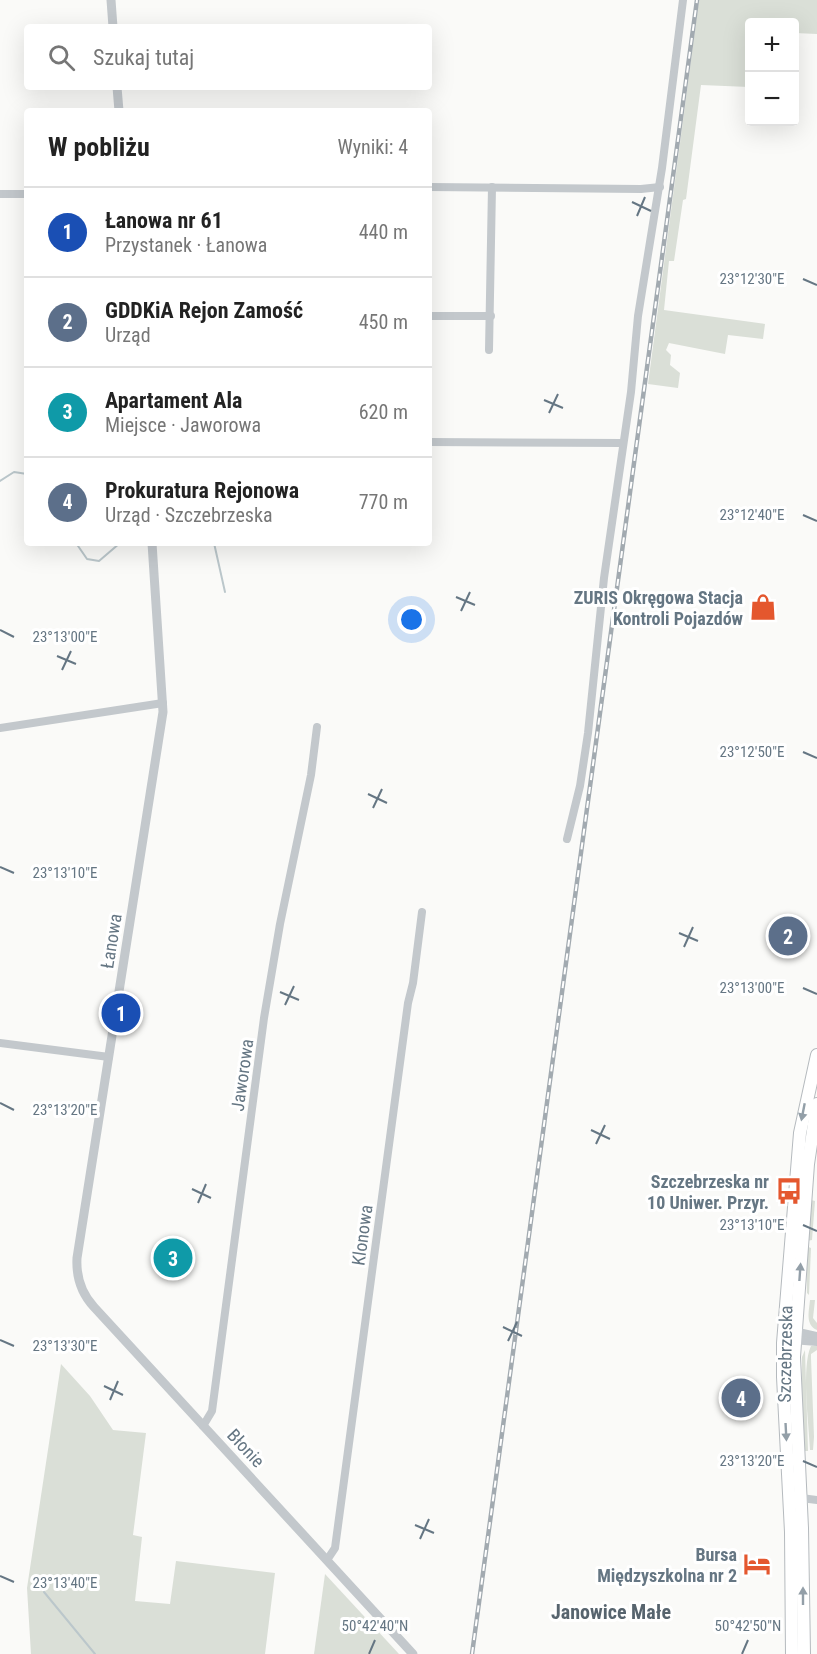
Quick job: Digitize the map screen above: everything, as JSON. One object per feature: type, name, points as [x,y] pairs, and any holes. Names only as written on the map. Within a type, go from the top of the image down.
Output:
[{"type":"main road","name":"Szczebrzeska","points":[[804,1654],[801,1498],[791,1335],[800,1133],[817,1055]]},
{"type":"main road","name":"Szczebrzeska","points":[[792,1654],[791,1532],[783,1377],[791,1335],[810,1148],[817,1104]]},
{"type":"street","points":[[111,0],[113,24]]},
{"type":"street","points":[[567,839],[580,786],[588,733],[596,643],[618,489],[622,443],[631,392],[638,316],[660,187],[683,0]]},
{"type":"street","points":[[117,90],[119,108]]},
{"type":"street","points":[[432,187],[641,189],[660,187]]},
{"type":"street","points":[[489,350],[492,187]]},
{"type":"street","points":[[0,194],[24,194]]},
{"type":"street","points":[[432,316],[491,316]]},
{"type":"street","points":[[432,442],[622,443]]},
{"type":"street","name":"Łanowa","points":[[78,1254],[163,703],[152,546]]},
{"type":"street","points":[[0,728],[163,703]]},
{"type":"street","name":"Jaworowa","points":[[203,1426],[212,1411],[264,1018],[280,924],[311,775],[317,727]]},
{"type":"street","name":"Klonowa","points":[[327,1560],[335,1548],[406,1014],[422,912]]},
{"type":"street","points":[[0,1043],[109,1058]]},
{"type":"street","name":"Błonie","points":[[78,1254],[78,1275],[87,1299],[413,1654]]},
{"type":"street","points":[[791,1335],[817,1336]]},
{"type":"street","points":[[791,1335],[817,1342]]},
{"type":"street","points":[[801,1498],[817,1500]]},
{"type":"shaded area","points":[[699,0],[817,0],[817,34],[799,33],[799,18],[745,18],[745,87],[701,85],[686,199],[683,200],[674,261],[669,261],[664,310],[765,324],[763,339],[728,335],[725,354],[669,343],[666,350],[671,355],[670,365],[680,373],[678,388],[648,384]]},
{"type":"shaded area","points":[[811,1200],[815,1201],[812,1240],[807,1241]]},
{"type":"shaded area","points":[[806,1246],[811,1248],[809,1295],[807,1293]]},
{"type":"shaded area","points":[[810,1300],[815,1300],[813,1318],[817,1323],[817,1330],[809,1321]]},
{"type":"shaded area","points":[[811,1346],[817,1346],[817,1350],[811,1354],[813,1450],[810,1450],[806,1381],[806,1367]]},
{"type":"shaded area","points":[[805,1350],[808,1451],[804,1451],[802,1433],[802,1357]]},
{"type":"shaded area","points":[[61,1364],[90,1396],[113,1430],[146,1433],[133,1535],[142,1537],[135,1601],[170,1604],[176,1561],[275,1573],[265,1654],[31,1654],[27,1588]]},
{"type":"shaded area","points":[[325,1574],[399,1654],[314,1654]]},
{"type":"waterway","points":[[0,481],[14,472],[24,474]]},
{"type":"waterway","points":[[78,546],[87,559],[99,561],[116,546]]},
{"type":"waterway","points":[[215,546],[225,592]]},
{"type":"waterway","points":[[44,1592],[95,1654]]},
{"type":"railway","points":[[472,1654],[697,0]]},
{"type":"place","name":"ZURIS Okręgowa Stacja Kontroli Pojazdów","points":[[763,607]]},
{"type":"place","name":"GDDKiA Rejon Zamość","points":[[788,936]]},
{"type":"place","name":"Łanowa nr 61","points":[[121,1013]]},
{"type":"place","name":"Szczebrzeska nr 10 Uniwer. Przyr.","points":[[789,1191]]},
{"type":"place","name":"Apartament Ala","points":[[173,1258]]},
{"type":"place","name":"Prokuratura Rejonowa","points":[[741,1398]]},
{"type":"place","name":"Bursa Międzyszkolna nr 2","points":[[757,1564]]},
{"type":"district","name":"Janowice Małe","points":[[611,1612]]}]
